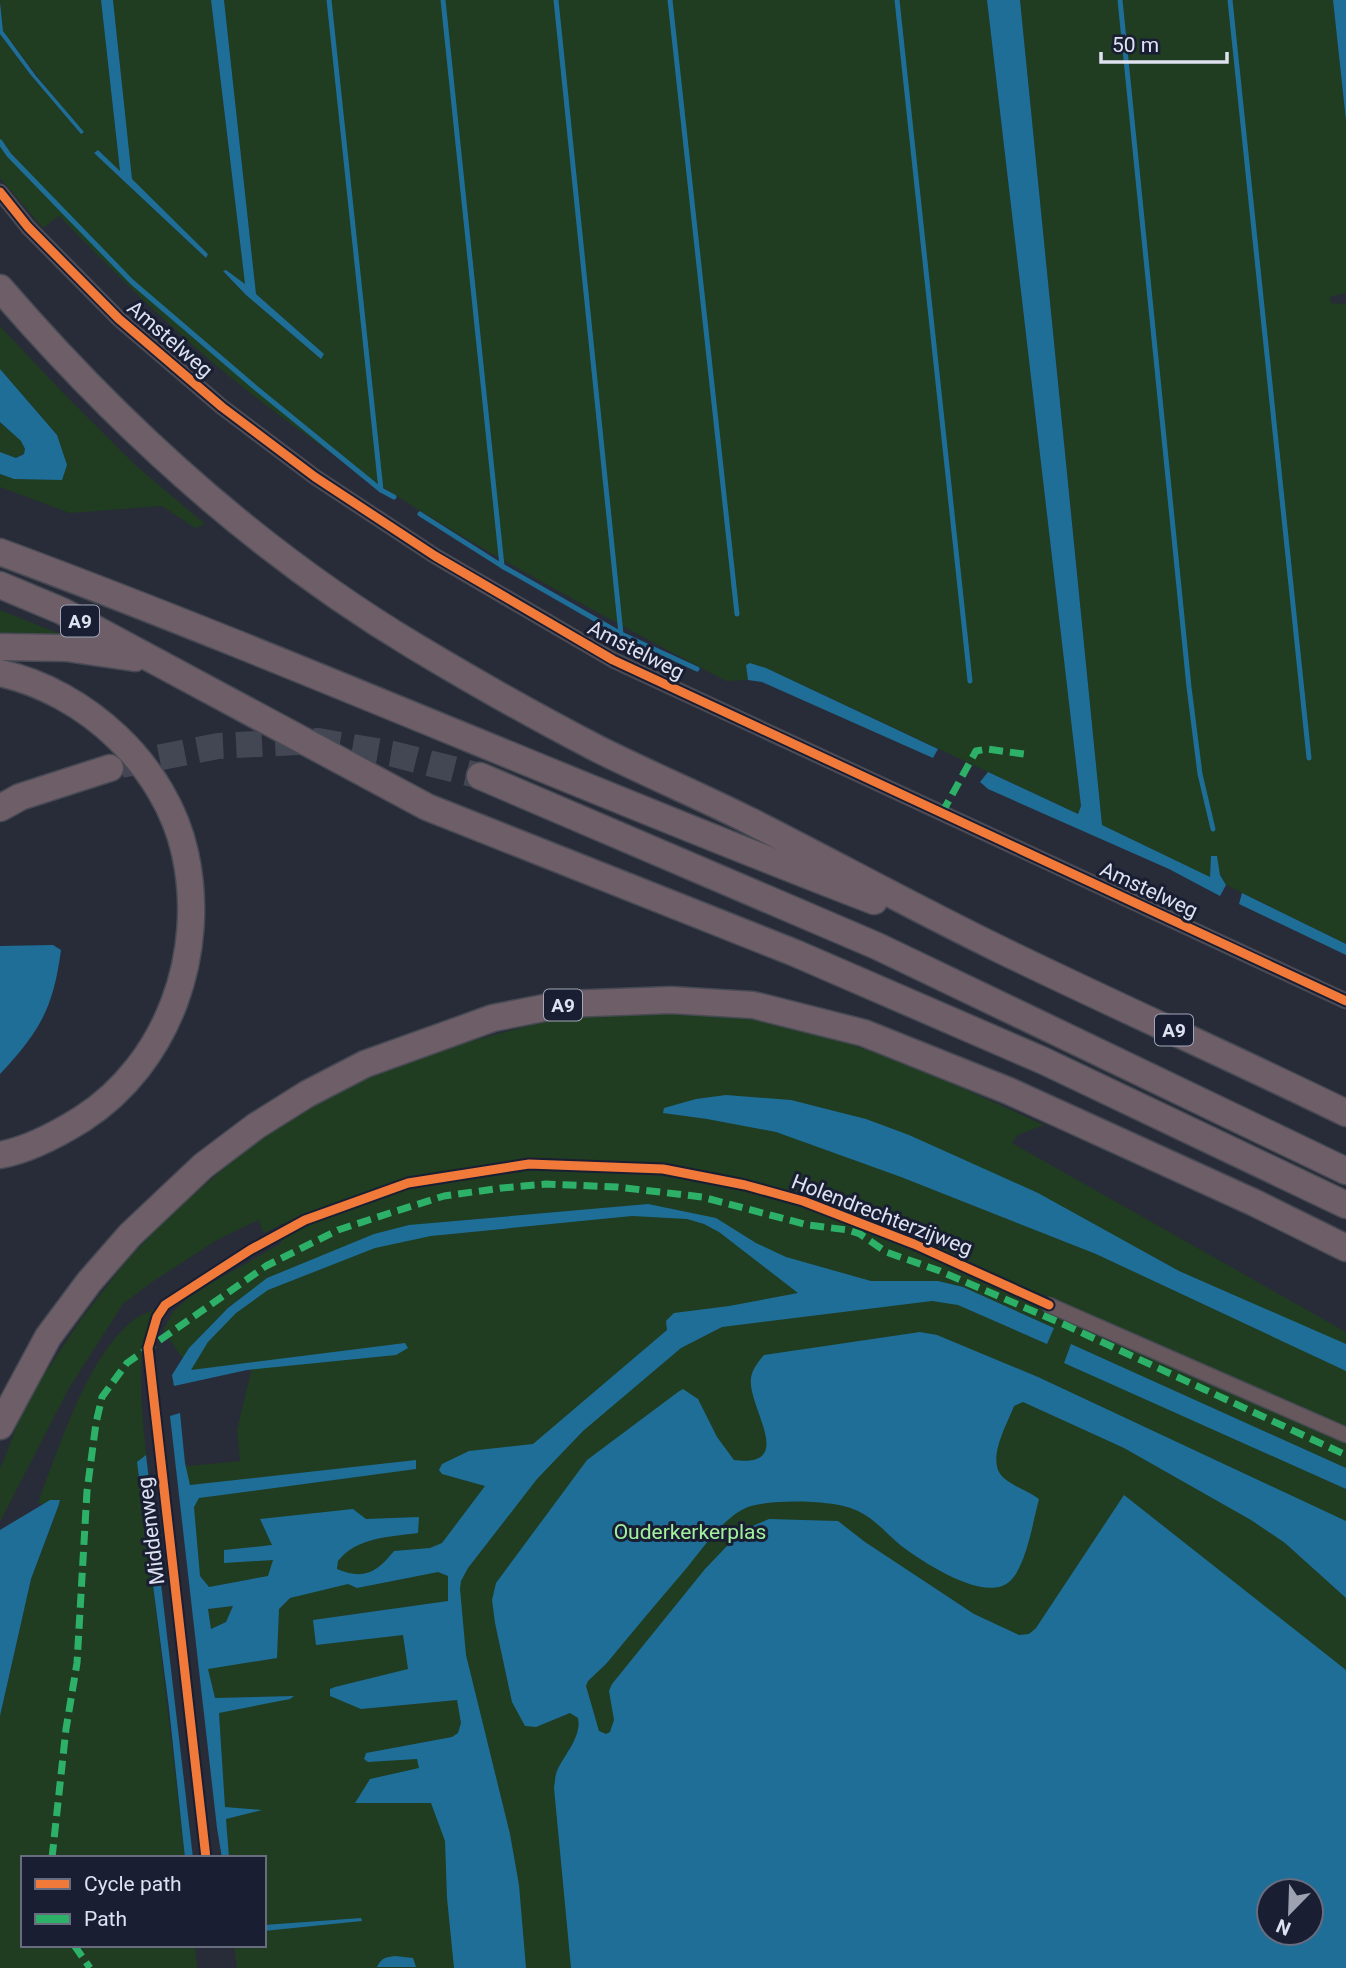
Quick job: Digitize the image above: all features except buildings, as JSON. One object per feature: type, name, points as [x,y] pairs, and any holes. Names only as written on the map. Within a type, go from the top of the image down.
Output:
[{"type":"highway","name":"A9","points":[[0,288],[79,378],[164,458],[236,519],[359,611],[478,683],[599,749],[745,818],[1000,949],[1346,1113]]},
{"type":"highway","name":"A9","points":[[0,552],[226,639],[734,847],[1000,949]]},
{"type":"highway","name":"A9","points":[[0,585],[62,611],[427,807],[795,953],[1044,1061],[1346,1205]]},
{"type":"highway","name":"A9","points":[[0,647],[66,648],[158,663]]},
{"type":"highway","points":[[0,673],[39,685],[74,703],[100,722],[131,753],[157,787],[174,820],[185,852],[192,898],[192,929],[185,969],[173,1006],[141,1065],[97,1109],[72,1125],[45,1139],[0,1155]]},
{"type":"highway","points":[[0,808],[20,797],[110,768]]},
{"type":"highway","name":"A9","points":[[480,776],[877,946],[1346,1171]]},
{"type":"highway","name":"A9","points":[[0,1426],[48,1338],[89,1282],[130,1235],[203,1166],[256,1126],[307,1094],[365,1064],[493,1018],[564,1004],[671,1000],[753,1005],[864,1033],[1009,1091],[1255,1203],[1346,1248]]},
{"type":"street","name":"Amstelweg","points":[[0,192],[28,227],[120,319],[222,407],[315,477],[435,556],[613,660],[1346,1001]]},
{"type":"street","points":[[1049,1305],[1346,1435]]},
{"type":"green space","points":[[0,0],[101,0],[120,172],[98,150],[94,153],[206,258],[208,254],[132,180],[113,0],[211,0],[245,285],[226,270],[223,272],[246,295],[321,358],[323,354],[256,294],[224,0],[987,0],[1081,806],[1078,814],[766,668],[746,666],[748,680],[726,681],[463,537],[399,498],[276,413],[176,330],[59,216],[43,228],[0,178],[0,34],[81,134],[3,31]]},
{"type":"green space","points":[[1020,0],[1333,0],[1346,121],[1346,293],[1330,297],[1331,303],[1346,304],[1346,944],[1226,885],[1220,875],[1211,878],[1102,825]]},
{"type":"green space","points":[[0,326],[135,465],[205,524],[195,528],[162,506],[70,513],[0,487],[0,474],[14,479],[57,435],[0,369]]},
{"type":"green space","points":[[0,422],[21,441],[25,449],[24,453],[16,458],[0,452]]},
{"type":"green space","points":[[0,610],[80,642],[0,640]]},
{"type":"green space","name":"Ouderkerkerplas","points":[[637,1012],[710,1014],[792,1027],[902,1063],[1044,1125],[1018,1135],[1012,1143],[1346,1332],[1346,1968],[237,1968],[234,1947],[266,1947],[266,1856],[227,1856],[219,1712],[202,1676],[252,1579],[191,1591],[178,1467],[240,1461],[237,1430],[253,1363],[191,1371],[163,1330],[174,1311],[192,1294],[280,1244],[284,1223],[264,1233],[258,1220],[217,1240],[123,1304],[69,1388],[0,1522],[0,1469],[27,1400],[82,1318],[129,1258],[172,1213],[248,1148],[317,1103],[383,1070],[453,1046],[550,1020]]},
{"type":"green space","points":[[155,1309],[147,1329],[141,1372],[149,1483],[143,1499],[185,1856],[21,1856],[21,1947],[195,1947],[197,1968],[0,1968],[0,1716],[31,1579],[58,1508],[38,1503],[87,1381],[115,1338],[139,1316]]},
{"type":"green space","points":[[234,1606],[226,1622],[211,1629],[208,1609]]},
{"type":"water","points":[[101,0],[113,0],[132,179],[208,254],[206,258],[94,153],[98,150],[120,171]]},
{"type":"water","points":[[211,0],[224,0],[256,294],[324,354],[321,359],[246,295],[223,271],[226,270],[245,284]]},
{"type":"water","points":[[987,0],[1020,0],[1102,825],[1210,877],[1211,856],[1217,856],[1220,875],[1226,885],[1220,896],[1169,869],[988,789],[980,782],[988,772],[1078,814],[1081,806]]},
{"type":"water","points":[[1333,0],[1346,0],[1346,121]]},
{"type":"water","points":[[0,2],[3,31],[36,76],[84,132],[81,134],[0,34]]},
{"type":"water","points":[[0,369],[57,435],[67,465],[62,480],[14,479],[0,474],[0,452],[16,458],[24,454],[25,449],[21,441],[0,422]]},
{"type":"water","points":[[750,663],[766,668],[938,749],[933,758],[762,682],[748,680],[746,665]]},
{"type":"water","points":[[1242,893],[1346,944],[1346,955],[1239,904]]},
{"type":"water","points":[[53,945],[61,950],[49,1004],[35,1031],[0,1074],[0,946]]},
{"type":"water","points":[[726,1095],[791,1100],[866,1119],[909,1135],[1038,1193],[1179,1271],[1346,1344],[1346,1371],[1096,1254],[901,1177],[776,1132],[663,1113],[664,1108],[696,1099]]},
{"type":"water","points":[[648,1204],[716,1218],[756,1243],[786,1257],[871,1281],[938,1281],[963,1287],[1054,1328],[1047,1344],[958,1305],[932,1301],[722,1327],[681,1348],[583,1431],[537,1479],[468,1568],[460,1589],[466,1655],[510,1834],[519,1885],[526,1968],[454,1968],[445,1841],[431,1803],[355,1803],[370,1779],[419,1768],[417,1759],[368,1762],[364,1759],[366,1753],[452,1737],[458,1733],[461,1723],[457,1700],[361,1709],[330,1696],[330,1689],[408,1669],[403,1635],[316,1645],[313,1620],[448,1601],[448,1576],[438,1572],[357,1588],[348,1584],[290,1598],[279,1609],[277,1658],[208,1669],[215,1698],[294,1696],[219,1713],[225,1807],[262,1810],[226,1819],[229,1856],[222,1856],[170,1416],[180,1413],[190,1485],[416,1460],[416,1469],[199,1498],[194,1507],[200,1576],[209,1587],[268,1576],[273,1560],[224,1563],[224,1550],[272,1545],[260,1519],[353,1509],[366,1519],[419,1517],[418,1533],[364,1543],[354,1547],[338,1561],[337,1569],[363,1574],[376,1569],[394,1551],[430,1548],[442,1543],[485,1486],[442,1474],[439,1470],[442,1464],[469,1451],[533,1444],[667,1330],[666,1321],[674,1313],[798,1293],[719,1232],[687,1219],[632,1216],[431,1236],[375,1248],[268,1290],[236,1313],[208,1342],[191,1370],[405,1343],[408,1348],[396,1355],[247,1370],[174,1386],[172,1375],[189,1348],[228,1308],[267,1278],[374,1234],[409,1225]],"holes":[[[233,1606],[226,1622],[211,1629],[208,1609]]]},
{"type":"water","name":"Ouderkerkerplas","points":[[920,1332],[937,1335],[1038,1377],[1346,1521],[1346,1598],[1285,1543],[1251,1520],[1124,1448],[1023,1402],[1014,1406],[997,1454],[999,1472],[1005,1479],[1039,1499],[1026,1552],[1012,1579],[1001,1586],[988,1588],[955,1578],[909,1552],[866,1516],[843,1506],[816,1502],[785,1502],[748,1507],[730,1518],[714,1535],[606,1664],[588,1681],[586,1686],[599,1731],[606,1734],[610,1732],[614,1720],[609,1691],[612,1684],[705,1569],[748,1528],[769,1519],[838,1521],[974,1614],[1019,1635],[1029,1634],[1036,1628],[1124,1495],[1346,1670],[1346,1968],[571,1968],[554,1788],[557,1771],[577,1732],[578,1718],[570,1713],[536,1727],[525,1726],[512,1702],[495,1623],[492,1600],[496,1583],[587,1460],[683,1389],[698,1399],[717,1437],[734,1460],[753,1460],[763,1455],[765,1433],[752,1390],[754,1368],[764,1355]]},
{"type":"water","points":[[1071,1344],[1346,1468],[1346,1489],[1064,1363]]},
{"type":"water","points":[[146,1455],[193,1856],[185,1856],[169,1708],[137,1462]]},
{"type":"water","points":[[50,1500],[60,1500],[31,1579],[0,1716],[0,1530]]},
{"type":"water","points":[[361,1918],[362,1921],[266,1931],[266,1925]]},
{"type":"water","points":[[384,1958],[413,1958],[416,1967],[377,1967]]},
{"type":"waterway","points":[[329,0],[381,490]]},
{"type":"waterway","points":[[443,0],[502,566]]},
{"type":"waterway","points":[[556,0],[621,634]]},
{"type":"waterway","points":[[670,0],[737,614]]},
{"type":"waterway","points":[[897,0],[970,681]]},
{"type":"waterway","points":[[1120,0],[1189,687],[1200,774],[1213,829]]},
{"type":"waterway","points":[[1230,0],[1309,758]]},
{"type":"waterway","points":[[0,142],[9,155],[132,282],[257,389],[381,490],[394,497]]},
{"type":"waterway","points":[[420,514],[502,566],[621,634],[697,669]]},
{"type":"tunnel","points":[[121,765],[218,746],[318,741],[393,754],[480,776]]},
{"type":"marked path","points":[[942,813],[976,751],[987,749],[1024,754]]},
{"type":"marked path","points":[[52,1856],[66,1729],[77,1663],[87,1491],[102,1397],[127,1363],[266,1266],[338,1230],[444,1196],[546,1184],[617,1187],[702,1197],[808,1225],[848,1230],[860,1234],[886,1252],[940,1271],[1063,1324],[1346,1455]]},
{"type":"marked path","points":[[75,1947],[90,1968]]},
{"type":"cycle path","points":[[0,192],[28,227],[119,319],[222,407],[315,477],[435,556],[613,660],[1346,1001]]},
{"type":"cycle path","name":"Holendrechterzijweg","points":[[206,1856],[148,1348],[157,1317],[165,1305],[250,1250],[305,1220],[408,1183],[529,1164],[663,1169],[745,1185],[803,1201],[914,1244],[1049,1305]]}]
